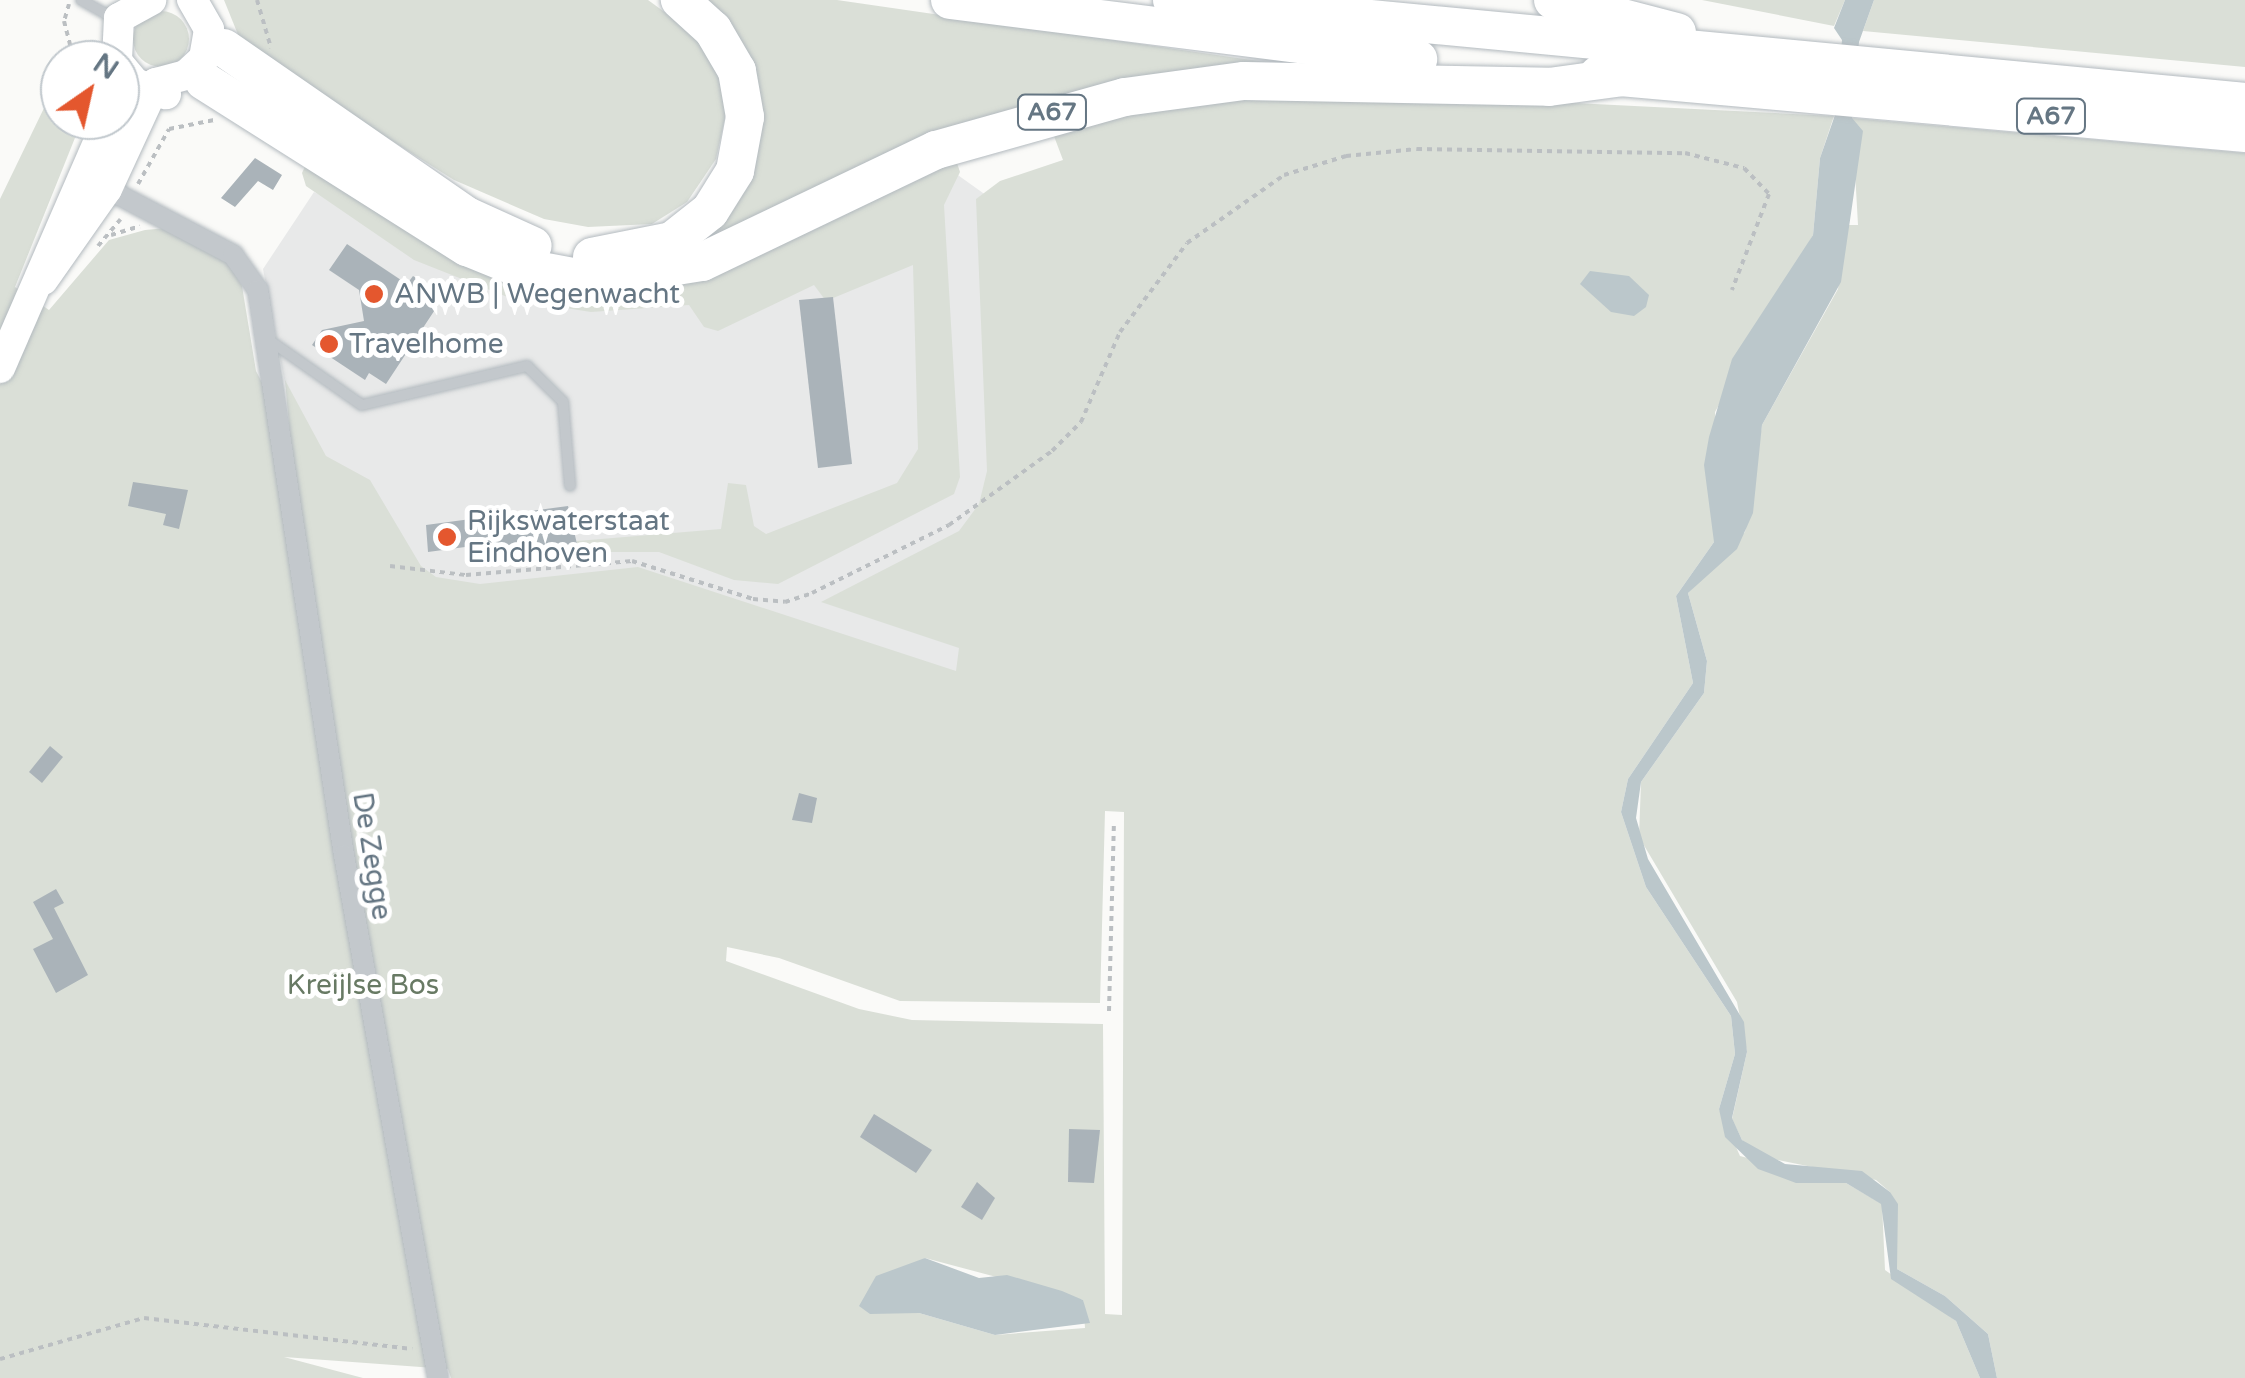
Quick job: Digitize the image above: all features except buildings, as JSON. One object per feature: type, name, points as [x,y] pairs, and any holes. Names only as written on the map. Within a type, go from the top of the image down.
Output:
[{"type":"highway","points":[[214,60],[261,76],[490,228],[568,255],[632,254],[698,224],[722,198],[741,152],[737,71],[713,30],[680,0]]},
{"type":"highway","name":"A67","points":[[950,0],[1136,28],[1623,78],[1846,83],[2245,102]]},
{"type":"highway","name":"A67","points":[[1172,0],[2245,133]]},
{"type":"highway","name":"A67","points":[[1553,0],[1846,83]]},
{"type":"highway","name":"A67","points":[[214,60],[466,246],[552,276],[604,280],[702,262],[936,150],[1125,97],[1244,81],[1550,87],[1623,78]]},
{"type":"main road","points":[[104,10],[151,0]]},
{"type":"main road","points":[[0,368],[43,280],[107,189],[156,92],[214,60],[200,1]]},
{"type":"main road","points":[[103,40],[104,10]]},
{"type":"main road","points":[[104,10],[112,40]]},
{"type":"main road","points":[[140,79],[156,92]]},
{"type":"main road","points":[[107,189],[108,140]]},
{"type":"street","name":"De Zegge","points":[[107,189],[240,260],[255,281],[269,340],[344,855],[438,1378]]},
{"type":"lane","points":[[269,340],[362,405],[527,366],[563,402],[570,486]]},
{"type":"path","points":[[69,40],[64,21],[72,0]]},
{"type":"path","points":[[390,566],[466,575],[632,561],[769,602],[812,592],[949,525],[1052,450],[1081,422],[1120,332],[1187,244],[1284,175],[1346,156],[1417,148],[1685,153],[1744,168],[1768,194],[1732,290]]},
{"type":"path","points":[[107,189],[107,236]]},
{"type":"path","points":[[1109,1011],[1114,821]]},
{"type":"path","points":[[0,1360],[144,1318],[432,1351]]},
{"type":"shaded area","points":[[1845,0],[1874,0],[1859,42],[1852,118],[1863,131],[1841,282],[1762,425],[1753,513],[1737,549],[1688,593],[1707,661],[1704,693],[1641,782],[1636,818],[1648,859],[1744,1022],[1747,1052],[1732,1118],[1742,1140],[1785,1164],[1862,1171],[1890,1192],[1898,1204],[1897,1269],[1945,1296],[1988,1334],[1997,1378],[1980,1378],[1956,1321],[1891,1279],[1881,1204],[1846,1183],[1796,1183],[1758,1169],[1725,1137],[1719,1109],[1735,1054],[1731,1016],[1646,887],[1621,812],[1628,779],[1693,683],[1676,596],[1714,542],[1704,465],[1709,437],[1732,359],[1813,235],[1820,158],[1835,115],[1842,40],[1834,28]]},
{"type":"shaded area","points":[[948,168],[990,198],[1008,417],[975,691],[399,638],[287,394],[263,269],[314,192],[500,280]]},
{"type":"shaded area","points":[[1590,271],[1629,276],[1649,295],[1646,307],[1634,316],[1611,312],[1580,284]]},
{"type":"shaded area","points":[[925,1258],[979,1278],[1007,1275],[1062,1291],[1083,1300],[1090,1323],[995,1335],[919,1313],[870,1314],[859,1306],[876,1276]]},
{"type":"green space","points":[[224,0],[648,0],[696,35],[716,66],[727,109],[716,159],[687,202],[652,224],[588,227],[544,219],[454,180],[243,47]]},
{"type":"green space","points":[[696,0],[837,0],[1342,73],[1189,77],[694,248],[748,160]]},
{"type":"green space","points":[[1702,0],[1845,0],[1834,26]]},
{"type":"green space","points":[[1874,0],[2245,0],[2245,67],[1863,31]]},
{"type":"green space","points":[[150,13],[172,13],[187,28],[187,50],[172,65],[150,65],[140,58],[140,40],[133,39],[135,28]]},
{"type":"green space","name":"Kreijlse Bos","points":[[1225,97],[1474,98],[1834,116],[1820,158],[1813,235],[1715,412],[1714,542],[1676,596],[1693,683],[1628,779],[1621,812],[1646,887],[1731,1016],[1735,1054],[1719,1109],[1740,1156],[1846,1183],[1882,1204],[1885,1270],[1956,1321],[1980,1378],[451,1378],[448,1369],[284,1357],[363,1378],[0,1378],[0,199],[40,116],[40,140],[74,140],[15,287],[49,310],[109,240],[145,230],[167,228],[229,264],[242,286],[256,371],[290,437],[285,380],[326,456],[370,480],[421,566],[436,577],[480,584],[638,567],[956,671],[959,648],[821,602],[959,531],[979,504],[987,471],[976,199],[1000,181],[1063,160],[1049,123]],"holes":[[[1105,811],[1124,812],[1122,1315],[1105,1314],[1103,1024],[912,1020],[859,1009],[726,961],[727,947],[779,958],[900,1001],[1100,1003]],[[925,1258],[1083,1300],[1085,1328],[995,1335],[919,1313],[873,1313]]]},
{"type":"green space","points":[[1852,118],[2245,153],[2245,1378],[1997,1378],[1988,1334],[1945,1296],[1897,1269],[1890,1192],[1876,1180],[1763,1157],[1742,1140],[1732,1119],[1747,1052],[1737,1002],[1639,837],[1641,782],[1704,693],[1707,661],[1688,593],[1745,532],[1762,425],[1838,289],[1847,225],[1858,225]]},
{"type":"green space","points":[[313,150],[621,284],[954,154],[960,172],[944,205],[960,477],[954,494],[778,584],[734,580],[659,552],[578,552],[577,541],[721,529],[728,483],[746,485],[754,526],[766,534],[897,483],[918,449],[913,265],[826,301],[814,285],[718,331],[704,327],[689,305],[591,312],[515,300],[414,260],[306,186],[302,173]]},
{"type":"place","name":"ANWB | Wegenwacht","points":[[374,294]]},
{"type":"place","name":"Travelhome","points":[[329,344]]},
{"type":"place","name":"Rijkswaterstaat Eindhoven","points":[[447,537]]}]
